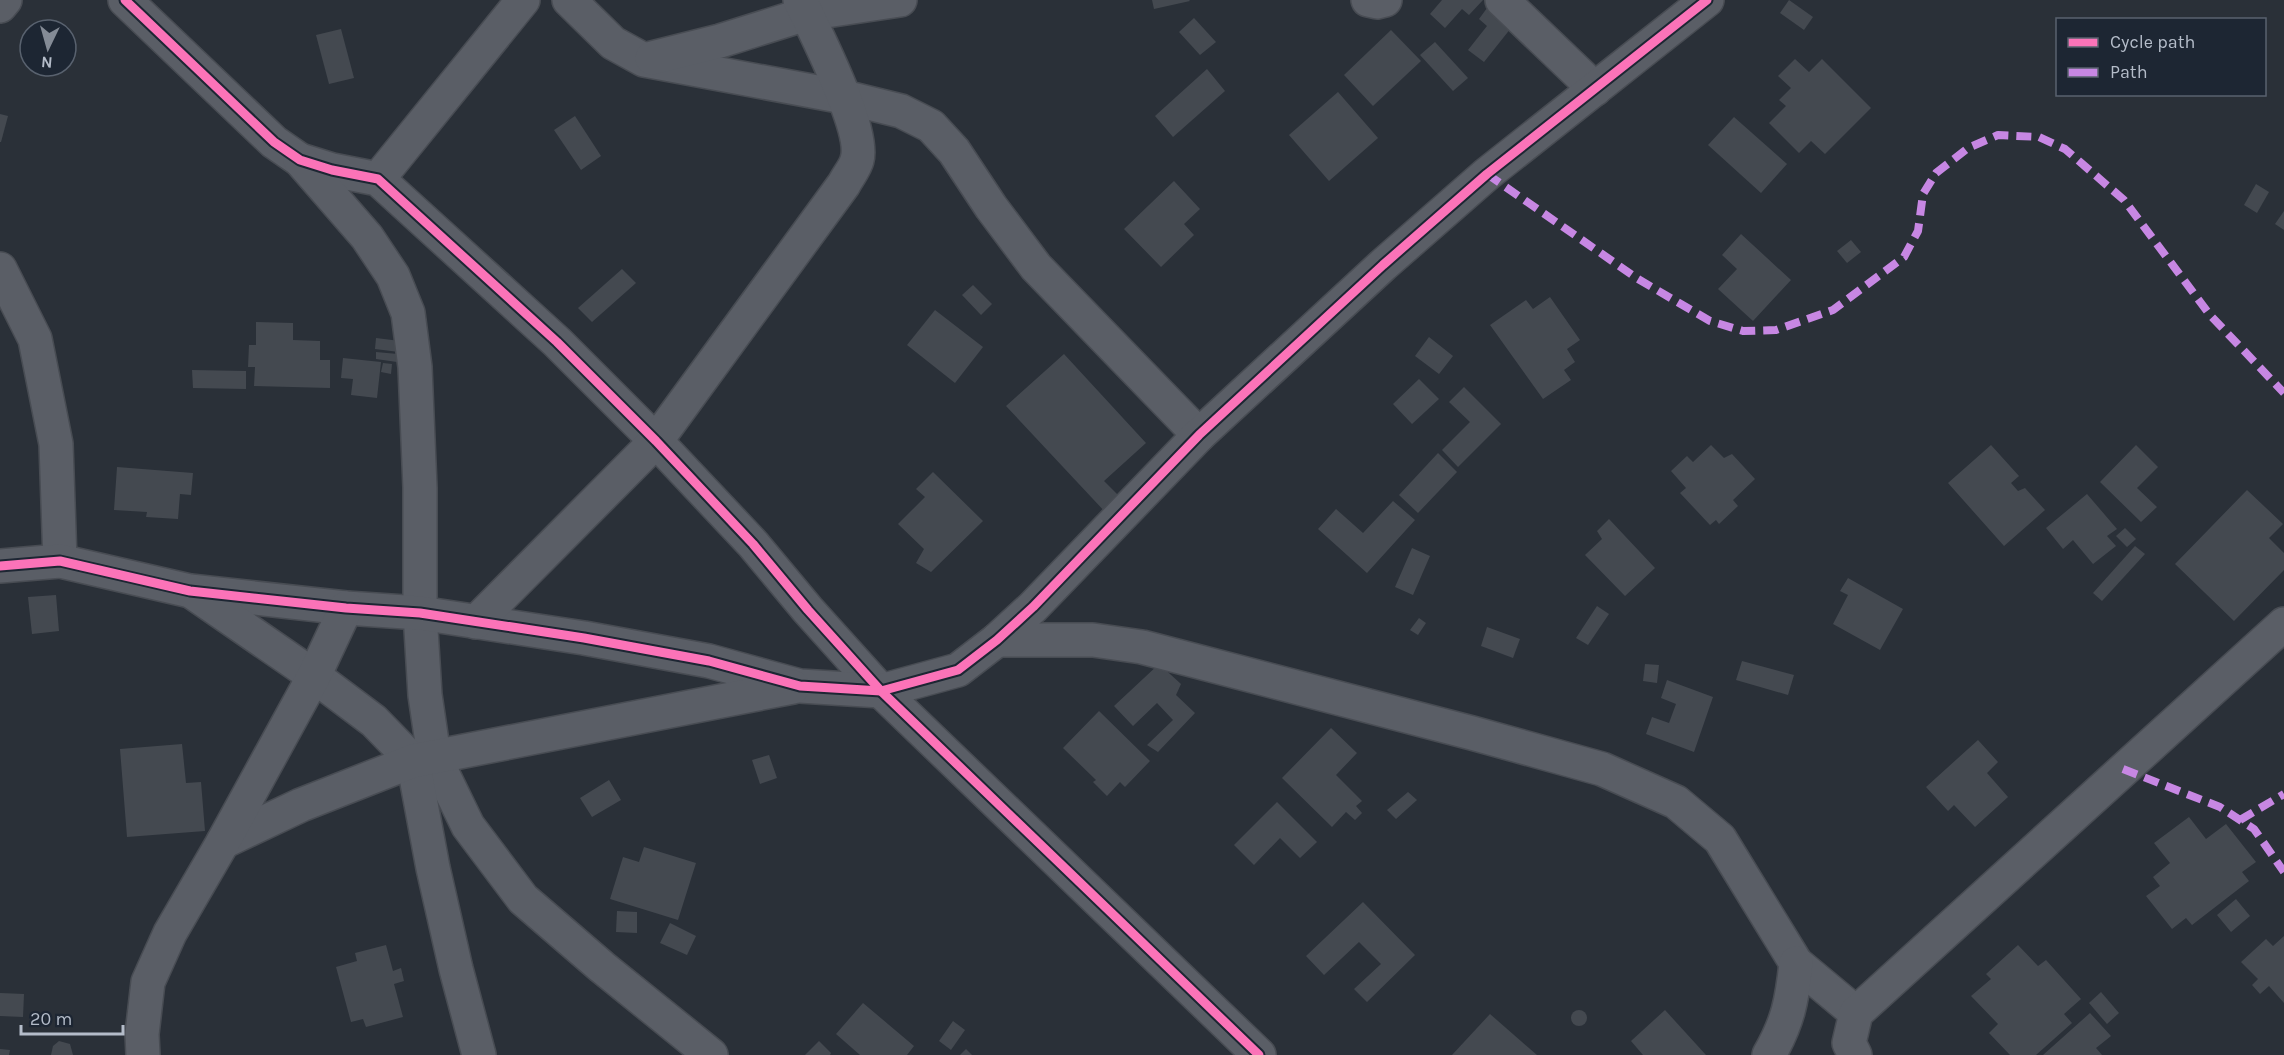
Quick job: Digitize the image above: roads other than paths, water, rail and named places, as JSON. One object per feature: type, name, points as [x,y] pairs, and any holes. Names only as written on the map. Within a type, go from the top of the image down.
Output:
[{"type":"street","points":[[0,6],[5,0]]},
{"type":"street","points":[[125,0],[274,142],[300,160],[367,237],[393,276],[408,313],[414,367],[420,488],[420,613],[425,695],[424,759],[436,879],[456,969],[479,1055]]},
{"type":"street","points":[[378,179],[524,0]]},
{"type":"street","points":[[569,0],[613,43],[644,60],[844,97],[901,111],[931,126],[954,151],[991,207],[1036,267],[1199,435]]},
{"type":"street","points":[[644,60],[720,40],[803,7],[900,0]]},
{"type":"street","points":[[1368,0],[1377,2],[1385,0]]},
{"type":"street","points":[[1502,0],[1595,89]]},
{"type":"street","points":[[0,566],[60,561],[190,591],[346,608],[420,613],[584,638],[709,661],[800,686],[881,691],[958,670],[997,640],[1033,607],[1199,435],[1391,257],[1487,174],[1707,0]]},
{"type":"street","points":[[476,622],[656,441],[844,184],[858,159],[855,132],[844,97],[803,7]]},
{"type":"street","points":[[300,160],[332,170],[378,179],[557,342],[656,441],[753,544],[808,610],[881,691],[1259,1055]]},
{"type":"street","points":[[0,269],[35,339],[56,444],[60,561]]},
{"type":"street","points":[[190,591],[314,676],[424,759],[468,826],[523,899],[602,967],[711,1055]]},
{"type":"street","points":[[143,1055],[142,1034],[148,982],[170,933],[314,676],[346,608]]},
{"type":"street","points":[[1855,1055],[1849,1043],[1856,1012],[2284,624]]},
{"type":"street","points":[[997,640],[1093,640],[1142,647],[1602,769],[1676,802],[1720,839],[1796,963],[1856,1012]]},
{"type":"street","points":[[223,842],[301,805],[424,759],[800,686]]},
{"type":"street","points":[[1769,1055],[1783,1032],[1792,1002],[1796,963]]}]
